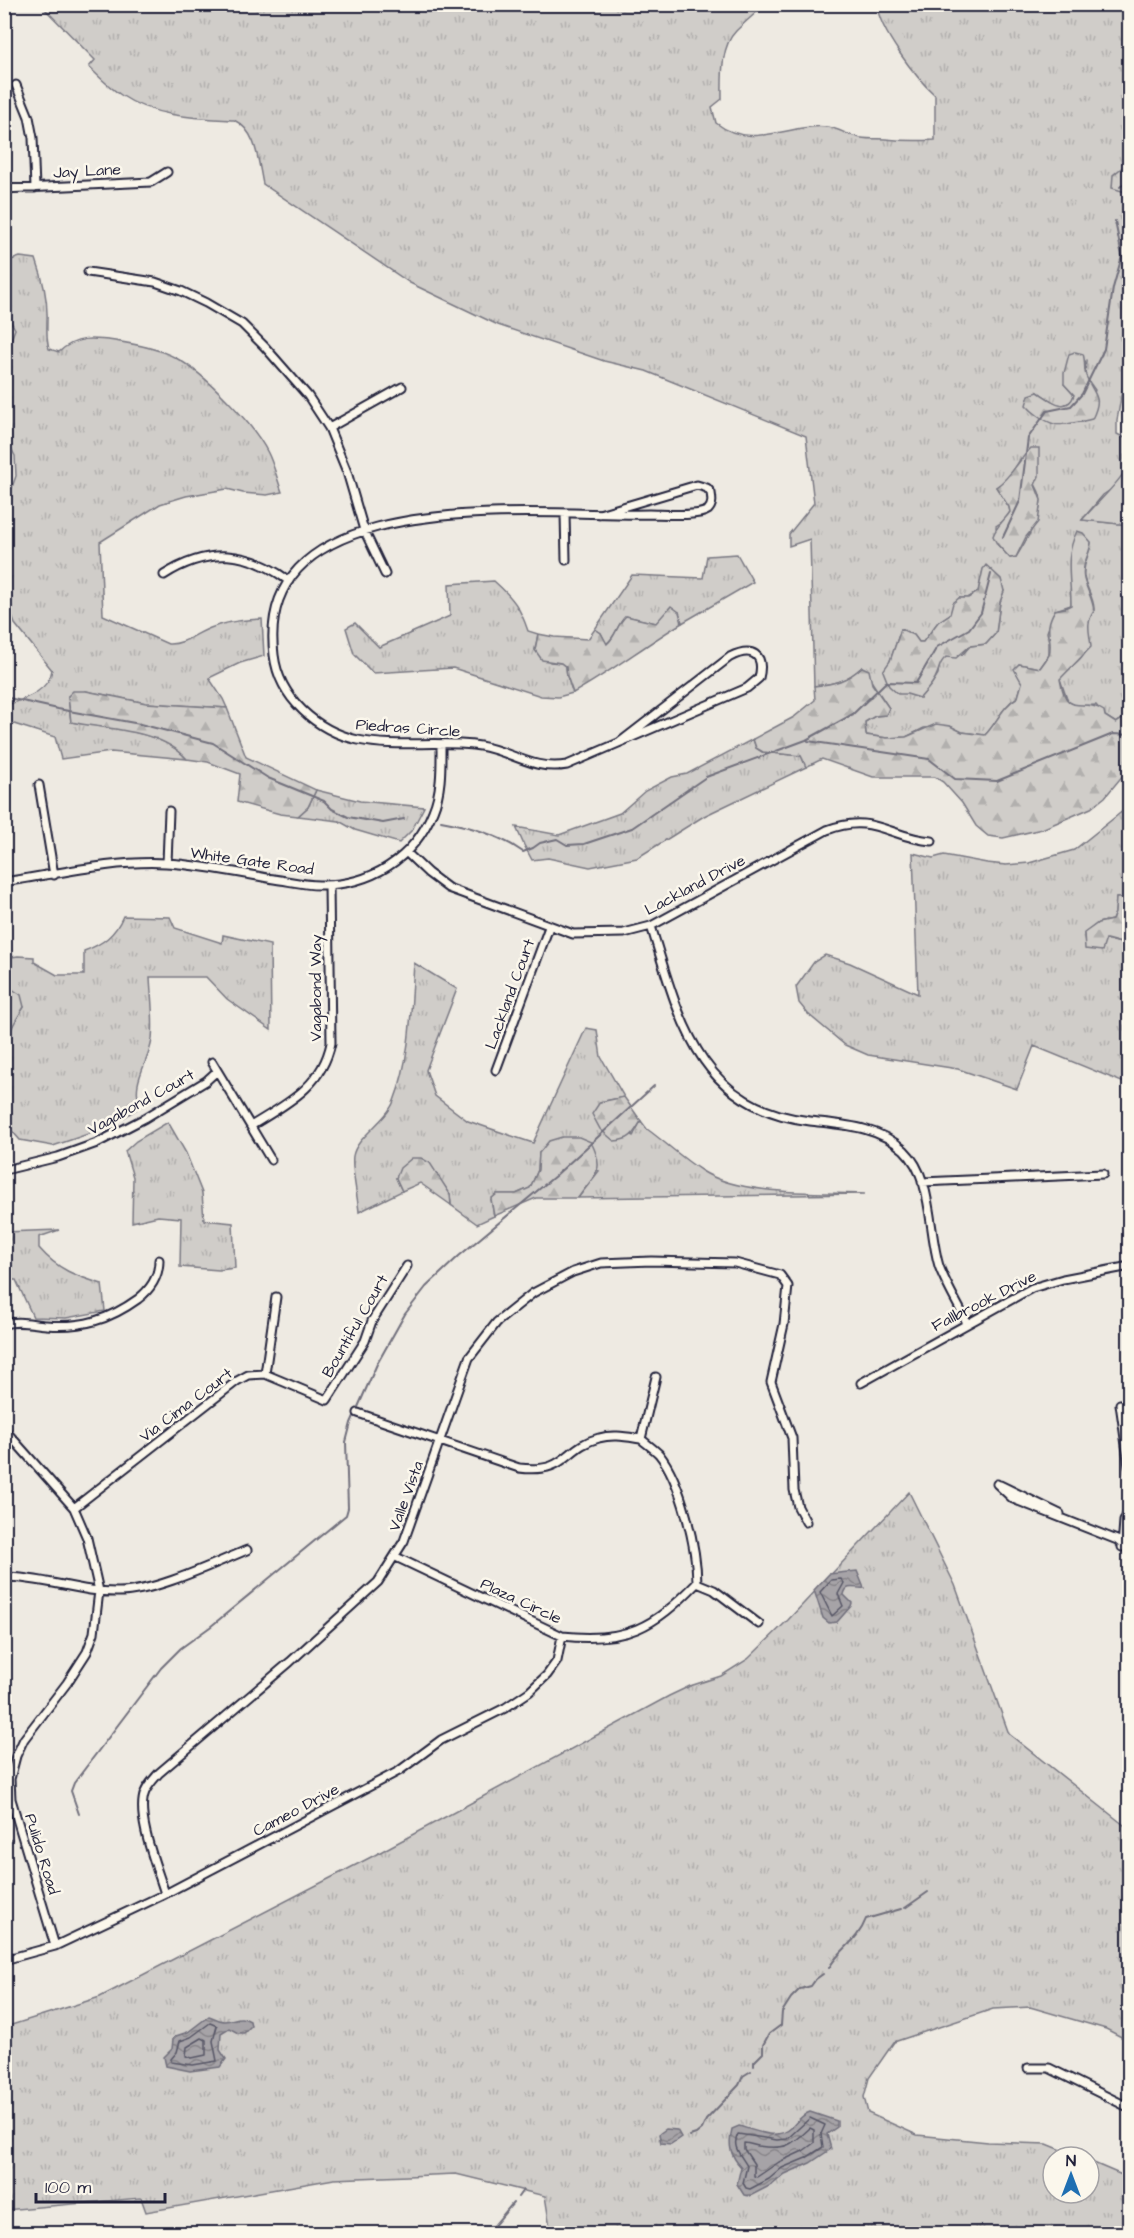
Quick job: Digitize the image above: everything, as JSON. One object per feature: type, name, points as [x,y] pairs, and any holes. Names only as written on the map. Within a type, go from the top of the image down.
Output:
[{"type":"street","points":[[16,86],[29,117],[33,138],[35,188]]},
{"type":"street","name":"Jay Lane","points":[[4,189],[151,182],[167,172]]},
{"type":"street","points":[[88,272],[154,282],[206,303],[242,324],[265,347],[308,396],[328,428],[347,472],[364,530],[385,574]]},
{"type":"street","points":[[328,428],[402,387]]},
{"type":"street","name":"Piedras Circle","points":[[599,514],[697,485],[707,488],[711,493],[711,505],[703,512],[691,514],[457,515],[364,530],[334,542],[309,561],[289,581],[277,603],[272,628],[274,658],[280,680],[293,701],[321,725],[348,738],[379,743],[481,746],[536,764],[556,767],[567,765],[747,688],[759,678],[761,663],[759,657],[751,652],[740,652],[730,657],[620,742]]},
{"type":"street","points":[[565,513],[566,560]]},
{"type":"street","points":[[164,575],[202,558],[224,555],[244,557],[264,564],[289,581]]},
{"type":"street","name":"White Gate Road","points":[[4,882],[103,866],[167,863],[301,883],[329,885],[350,883],[370,876],[407,853],[416,842],[434,810],[441,773],[441,744]]},
{"type":"street","points":[[39,785],[54,875]]},
{"type":"street","points":[[167,863],[169,811]]},
{"type":"street","name":"Lackland Drive","points":[[407,853],[448,888],[549,927],[573,934],[599,935],[624,933],[651,926],[840,825],[854,822],[869,824],[918,840],[932,841]]},
{"type":"street","name":"Vagabond Way","points":[[251,1126],[307,1089],[321,1071],[329,1054],[331,1043],[329,885]]},
{"type":"street","points":[[651,926],[676,1008],[696,1050],[719,1080],[756,1108],[794,1119],[859,1126],[886,1137],[905,1151],[922,1182],[939,1266],[968,1323]]},
{"type":"street","name":"Lackland Court","points":[[496,1070],[549,927]]},
{"type":"street","name":"Vagabond Court","points":[[212,1062],[271,1160]]},
{"type":"street","name":"Vagabond Court","points":[[5,1170],[58,1157],[97,1143],[206,1082],[218,1071]]},
{"type":"street","points":[[922,1182],[1103,1174]]},
{"type":"street","points":[[4,1324],[16,1321],[62,1326],[98,1321],[119,1312],[149,1290],[159,1273],[159,1260]]},
{"type":"street","name":"Valle Vista","points":[[165,1894],[145,1826],[142,1808],[145,1793],[154,1780],[348,1612],[378,1582],[396,1557],[404,1541],[469,1358],[497,1322],[533,1293],[573,1272],[601,1263],[707,1261],[735,1263],[780,1275],[788,1286],[784,1324],[771,1382],[792,1438],[795,1490],[798,1507],[806,1522]]},
{"type":"street","name":"Bountiful Court","points":[[265,1374],[327,1400],[365,1341],[372,1321],[407,1266]]},
{"type":"street","name":"Fallbrook Drive","points":[[861,1383],[1032,1288],[1063,1279],[1130,1266]]},
{"type":"street","points":[[265,1374],[276,1297]]},
{"type":"street","name":"Via Cima Court","points":[[74,1508],[237,1381],[248,1375],[265,1374]]},
{"type":"street","points":[[641,1439],[656,1377]]},
{"type":"street","points":[[1120,1404],[1130,1473]]},
{"type":"street","points":[[358,1413],[519,1468],[532,1470],[555,1465],[597,1438],[613,1436],[641,1439],[659,1454],[677,1490],[697,1560],[697,1583],[714,1590],[759,1624]]},
{"type":"street","name":"Pulido Road","points":[[4,1429],[74,1508],[90,1546],[99,1591],[94,1633],[87,1652],[67,1683],[24,1739],[16,1756],[10,1779],[11,1799],[56,1946]]},
{"type":"street","points":[[997,1484],[1013,1499],[1117,1540],[1122,1547],[1130,1551]]},
{"type":"street","points":[[1122,1547],[1124,1521],[1130,1508]]},
{"type":"street","points":[[4,1577],[55,1582],[121,1593],[146,1588],[247,1550]]},
{"type":"street","name":"Plaza Circle","points":[[396,1557],[562,1636],[591,1639],[618,1636],[653,1622],[672,1608],[697,1583]]},
{"type":"street","name":"Cameo Drive","points":[[4,1960],[56,1946],[165,1894],[399,1771],[441,1740],[505,1708],[529,1692],[547,1676],[560,1654],[562,1636]]},
{"type":"street","points":[[1028,2068],[1049,2068],[1130,2108]]},
{"type":"green space","points":[[41,5],[764,5],[736,31],[727,45],[723,63],[722,99],[712,107],[716,123],[743,135],[757,136],[827,127],[864,138],[935,140],[935,95],[909,66],[891,40],[879,15],[877,5],[1129,5],[1129,162],[1124,165],[1125,192],[1129,190],[1129,353],[1117,420],[1117,434],[1129,440],[1129,465],[1115,487],[1103,495],[1082,520],[1129,525],[1129,592],[1125,604],[1130,610],[1129,719],[1124,718],[1116,723],[1105,716],[1096,705],[1077,706],[1068,702],[1060,679],[1081,659],[1089,643],[1088,625],[1094,609],[1084,572],[1091,542],[1071,589],[1071,605],[1055,610],[1047,632],[1049,655],[1040,668],[1019,664],[1015,669],[1022,683],[1018,697],[1008,705],[985,735],[962,732],[950,726],[924,728],[906,737],[887,738],[866,735],[865,722],[875,716],[886,715],[889,708],[862,667],[840,681],[814,686],[810,539],[789,546],[789,534],[814,503],[806,436],[646,371],[604,361],[498,325],[410,283],[263,184],[252,139],[242,125],[234,120],[175,115],[133,102],[112,89],[89,67],[95,60]],"holes":[[[1086,361],[1085,376],[1095,390],[1083,422],[1053,424],[1047,419],[1038,392],[1056,404],[1064,405],[1072,401],[1074,395],[1064,384]],[[1021,458],[1041,499],[1038,517],[1029,535],[1016,557],[1010,558],[997,544],[996,526],[1005,520],[1010,512],[996,487],[1008,479]],[[983,570],[1004,591],[1000,602],[996,633],[986,644],[970,646],[963,654],[946,657],[939,663],[938,674],[920,698],[907,694],[890,661],[901,629],[914,635],[919,642],[923,642],[938,622],[950,614],[959,598],[968,598],[978,592]]]},
{"type":"green space","points":[[1129,162],[1129,190],[1125,192],[1112,188],[1113,175]]},
{"type":"green space","points":[[20,257],[36,259],[39,267],[46,297],[49,349],[59,352],[78,341],[99,339],[146,347],[176,358],[214,387],[240,414],[261,441],[274,467],[282,492],[267,495],[227,489],[186,496],[160,504],[100,542],[103,615],[168,644],[180,642],[225,623],[262,619],[264,656],[240,663],[209,678],[227,708],[146,703],[86,691],[68,696],[71,722],[149,736],[176,749],[187,759],[111,752],[61,759],[55,737],[11,723],[5,716],[5,706],[41,689],[50,678],[52,670],[15,624],[5,598],[5,507],[16,476],[15,456],[4,435],[5,355],[15,329],[5,311],[5,262]]},
{"type":"green space","points":[[1075,352],[1083,354],[1086,375],[1097,397],[1097,406],[1092,419],[1054,424],[1038,416],[1026,405],[1029,395],[1038,392],[1058,404],[1067,404],[1071,401],[1074,395],[1064,384],[1064,373],[1069,354]]},
{"type":"green space","points":[[1031,448],[1039,448],[1039,476],[1035,485],[1041,500],[1038,522],[1026,537],[1016,557],[1010,558],[993,536],[1010,512],[996,487],[1006,479]]},
{"type":"green space","points":[[1129,465],[1129,525],[1082,520],[1113,487]]},
{"type":"green space","points":[[1077,531],[1083,533],[1091,542],[1083,573],[1094,611],[1089,624],[1091,647],[1060,679],[1063,692],[1071,703],[1096,707],[1104,711],[1105,716],[1116,723],[1124,718],[1129,719],[1129,775],[1124,774],[1105,797],[1091,808],[1042,829],[1003,838],[988,836],[976,826],[962,803],[943,782],[935,777],[873,777],[822,759],[806,767],[801,756],[763,752],[756,748],[753,739],[794,717],[815,700],[814,686],[840,681],[862,667],[869,670],[872,684],[889,708],[886,715],[875,716],[865,722],[866,735],[887,738],[906,737],[936,724],[950,726],[962,732],[985,735],[1008,705],[1018,697],[1022,683],[1014,669],[1019,664],[1040,668],[1049,655],[1051,617],[1055,610],[1071,605],[1069,559]]},
{"type":"green space","points":[[737,554],[753,582],[682,623],[679,612],[656,623],[626,616],[606,644],[601,633],[595,629],[632,575],[703,578],[707,556]]},
{"type":"green space","points":[[986,565],[1001,579],[1004,591],[1000,602],[996,633],[986,644],[970,646],[956,658],[946,657],[934,681],[920,698],[898,694],[889,686],[883,671],[890,661],[901,629],[914,635],[919,642],[923,642],[938,622],[950,614],[953,603],[959,598],[968,598],[978,592]]},
{"type":"green space","points":[[494,581],[515,603],[528,631],[538,634],[535,650],[550,662],[561,663],[566,667],[573,693],[558,697],[541,696],[453,668],[373,673],[354,654],[346,628],[355,623],[379,647],[450,616],[449,584]]},
{"type":"green space","points":[[671,606],[679,612],[682,623],[573,693],[566,667],[561,663],[542,660],[535,650],[538,634],[588,639],[595,629],[601,633],[607,644],[626,616],[656,623]]},
{"type":"green space","points":[[73,691],[86,691],[146,703],[227,708],[246,757],[316,790],[308,807],[298,816],[280,814],[237,802],[240,774],[208,762],[187,759],[176,749],[149,736],[71,722],[68,696]]},
{"type":"green space","points":[[753,739],[756,748],[762,752],[802,756],[806,767],[704,816],[637,858],[590,867],[548,858],[532,860],[516,827],[559,835],[620,813],[645,791],[672,777],[687,774]]},
{"type":"green space","points":[[316,790],[360,801],[424,807],[412,830],[399,843],[355,830],[339,821],[298,816],[308,807]]},
{"type":"green space","points":[[1129,806],[1129,898],[1116,898],[1112,920],[1098,923],[1084,934],[1086,949],[1106,939],[1128,945],[1129,943],[1129,1085],[1034,1046],[1017,1089],[958,1069],[868,1055],[845,1045],[808,1014],[799,1003],[796,987],[814,962],[825,955],[850,963],[918,994],[913,853],[933,858],[944,855],[1006,865],[1029,863],[1074,850]]},
{"type":"green space","points":[[1116,898],[1129,898],[1129,945],[1106,939],[1102,951],[1085,949],[1084,933],[1098,923],[1112,920]]},
{"type":"green space","points":[[123,916],[170,917],[175,928],[222,943],[223,935],[270,945],[271,1030],[227,999],[206,977],[150,977],[153,1031],[137,1089],[141,1106],[94,1132],[53,1146],[20,1140],[5,1123],[7,1040],[13,1024],[24,1007],[12,989],[5,991],[5,958],[34,957],[34,962],[57,975],[84,975],[84,951],[108,938]]},
{"type":"green space","points":[[414,963],[457,989],[426,1070],[435,1096],[468,1121],[533,1143],[586,1028],[597,1030],[601,1057],[624,1097],[600,1102],[633,1136],[641,1121],[647,1129],[702,1171],[737,1185],[780,1191],[865,1194],[578,1198],[599,1171],[539,1153],[538,1170],[530,1188],[516,1194],[497,1194],[491,1199],[494,1216],[477,1224],[451,1205],[450,1194],[440,1180],[396,1178],[402,1191],[359,1212],[353,1156],[360,1142],[390,1109],[400,1085],[409,1033]]},
{"type":"green space","points":[[12,989],[21,995],[24,1007],[8,1038],[5,1082],[5,991]]},
{"type":"green space","points":[[624,1097],[641,1121],[630,1136],[614,1141],[600,1129],[592,1114],[600,1102]]},
{"type":"green space","points":[[168,1122],[186,1153],[202,1193],[204,1220],[233,1223],[235,1268],[219,1270],[180,1267],[181,1218],[158,1216],[132,1222],[133,1177],[125,1151],[136,1141]]},
{"type":"green space","points":[[562,1137],[579,1137],[591,1142],[598,1160],[594,1177],[578,1198],[536,1198],[494,1216],[491,1199],[497,1194],[516,1194],[530,1188],[538,1170],[539,1153],[549,1141]]},
{"type":"green space","points":[[412,1158],[421,1158],[430,1163],[450,1194],[451,1205],[420,1183],[402,1191],[396,1178],[400,1168]]},
{"type":"green space","points":[[59,1230],[39,1237],[39,1248],[53,1262],[68,1271],[102,1284],[105,1311],[66,1318],[33,1317],[16,1280],[5,1280],[5,1232]]},
{"type":"green space","points":[[909,1492],[955,1585],[1009,1734],[1129,1829],[1129,2041],[1106,2029],[1030,2007],[993,2009],[894,2042],[869,2078],[864,2097],[868,2113],[917,2135],[1049,2145],[1041,2145],[1041,2205],[1101,2205],[1101,2166],[1129,2178],[1129,2233],[551,2233],[545,2196],[456,2174],[334,2179],[146,2212],[141,2198],[5,2210],[5,2027],[100,1997],[373,1856],[669,1696],[721,1676],[748,1659]]},
{"type":"water","points":[[857,1571],[864,1588],[852,1587],[845,1591],[844,1595],[852,1603],[851,1606],[837,1622],[829,1623],[823,1618],[814,1590],[829,1574]]},
{"type":"water","points":[[209,2016],[224,2021],[243,2018],[250,2021],[251,2026],[244,2033],[238,2033],[229,2028],[221,2033],[220,2050],[226,2059],[220,2067],[190,2071],[166,2066],[164,2057],[172,2049],[173,2039],[188,2032]]},
{"type":"water","points":[[810,2112],[837,2121],[837,2127],[827,2134],[831,2149],[810,2163],[785,2174],[773,2184],[750,2196],[744,2195],[737,2184],[741,2167],[731,2150],[732,2129],[739,2126],[779,2134],[786,2132]]},
{"type":"water","points":[[666,2129],[677,2130],[681,2137],[671,2144],[661,2143],[659,2134]]},
{"type":"waterway","points":[[1120,187],[1130,178]]},
{"type":"waterway","points":[[1003,537],[1020,501],[1028,438],[1047,411],[1071,406],[1082,394],[1104,349],[1113,288],[1122,256],[1115,221]]},
{"type":"waterway","points":[[441,821],[484,832],[523,852],[540,843],[557,839],[567,845],[584,844],[632,828],[706,777],[806,740],[853,714],[886,682],[916,683],[937,647],[969,629],[981,613],[991,574]]},
{"type":"waterway","points":[[4,697],[140,724],[213,743],[268,778],[324,801],[332,809],[348,817],[383,823],[404,819]]},
{"type":"waterway","points":[[808,741],[929,759],[955,779],[997,781],[1113,734],[1130,735]]},
{"type":"waterway","points":[[79,1814],[71,1791],[74,1783],[161,1668],[181,1648],[210,1627],[346,1515],[348,1508],[346,1442],[351,1423],[377,1364],[405,1314],[426,1287],[459,1256],[555,1176],[654,1086]]},
{"type":"waterway","points":[[4,1841],[12,1839]]},
{"type":"waterway","points":[[905,1908],[928,1892]]},
{"type":"waterway","points":[[829,1968],[858,1934],[866,1919],[901,1909]]},
{"type":"waterway","points":[[754,2066],[754,2062],[763,2053],[763,2045],[769,2034],[781,2025],[782,2012],[791,1998],[800,1989],[811,1986],[823,1974]]},
{"type":"waterway","points":[[690,2136],[702,2129],[706,2120],[739,2085],[743,2076],[751,2071]]},
{"type":"waterway","points":[[518,2197],[523,2190]]},
{"type":"waterway","points":[[487,2234],[513,2203]]}]
